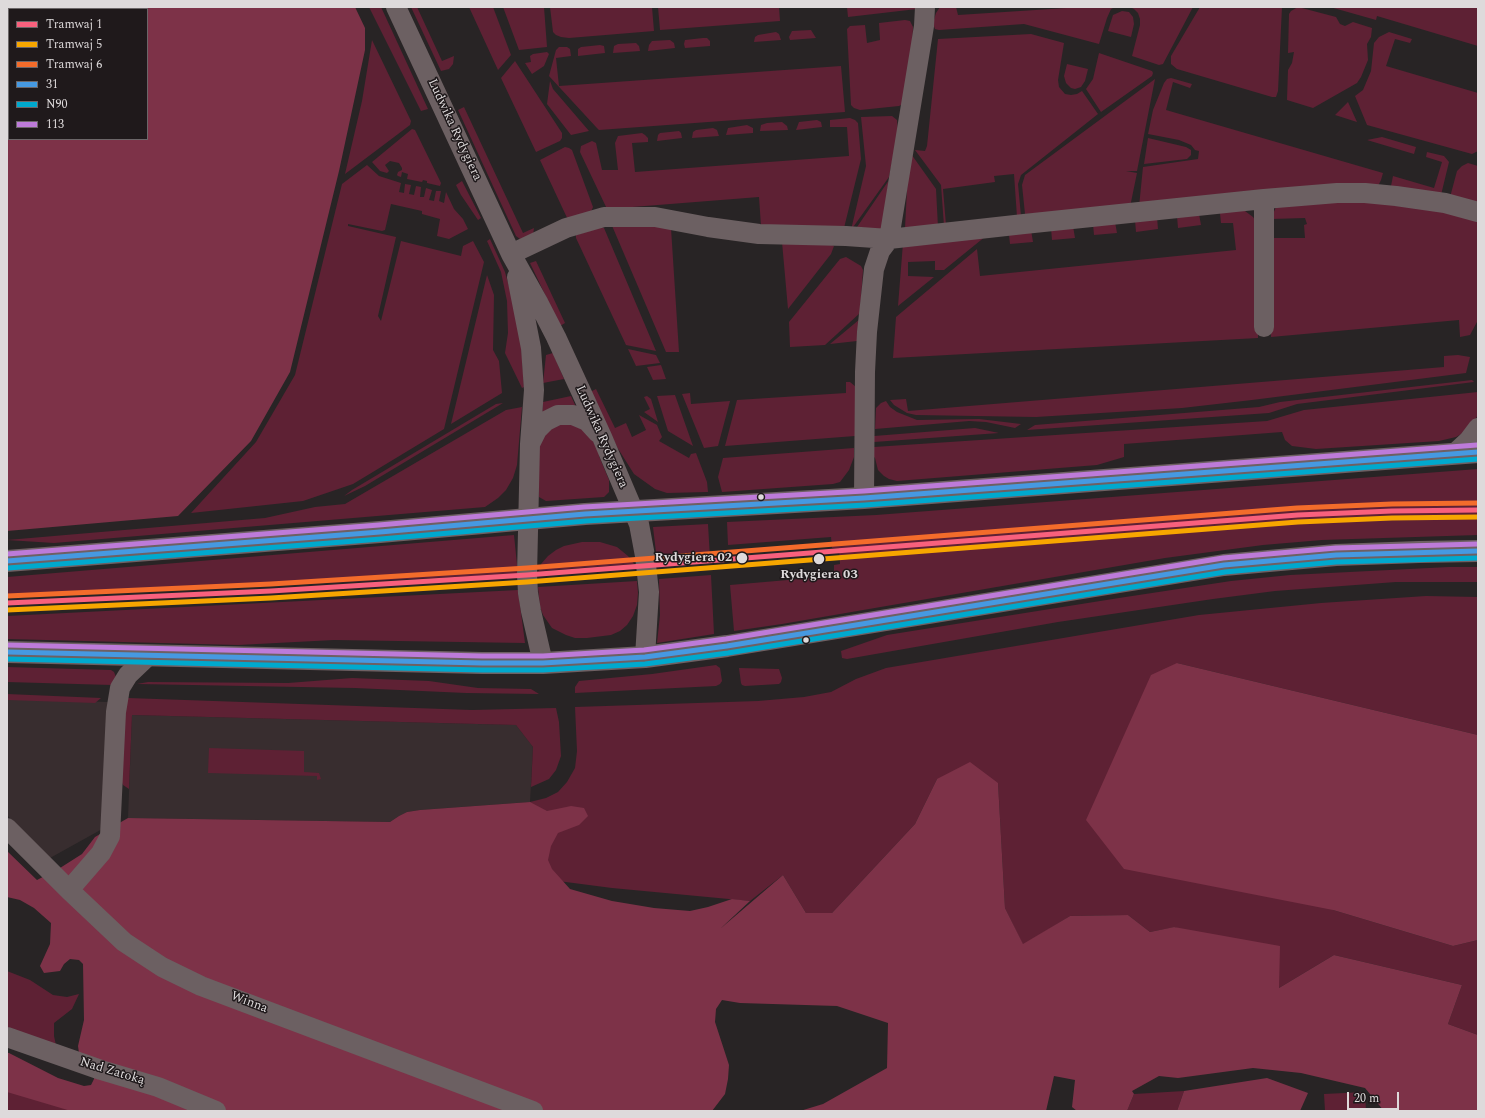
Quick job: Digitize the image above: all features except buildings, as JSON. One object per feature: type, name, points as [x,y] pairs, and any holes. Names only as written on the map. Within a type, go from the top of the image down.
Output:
[{"type":"main road","points":[[7,561],[529,518],[864,498],[1478,452]]},
{"type":"main road","points":[[7,652],[474,663],[543,663],[645,656],[727,646],[1224,565],[1336,555],[1478,551]]},
{"type":"street","name":"Ludwika Rydygiera","points":[[396,7],[511,254],[539,304],[602,437],[633,511],[642,537],[649,592],[645,656]]},
{"type":"street","points":[[864,498],[865,372],[867,332],[876,259],[880,251],[889,240],[922,36],[925,7]]},
{"type":"street","points":[[511,254],[566,228],[604,217],[655,217],[708,227],[759,234],[846,236],[889,240],[1017,224],[1338,193],[1365,193],[1445,203],[1478,212]]},
{"type":"street","points":[[1264,199],[1264,327]]},
{"type":"street","name":"Ludwika Rydygiera","points":[[511,254],[523,302],[531,348],[534,390],[530,444],[527,575],[531,611],[543,663]]},
{"type":"street","points":[[530,444],[537,430],[546,421],[558,415],[574,415],[587,421],[602,437]]},
{"type":"street","points":[[1454,454],[1466,443],[1478,428]]},
{"type":"street","points":[[69,890],[101,853],[110,836],[116,712],[120,688],[128,675],[149,656]]},
{"type":"street","name":"Winna","points":[[7,828],[124,942],[169,970],[201,986],[532,1111]]},
{"type":"street","name":"Nad Zatoką","points":[[7,1037],[101,1070],[158,1087],[216,1111]]},
{"type":"shaded area","points":[[355,7],[365,28],[365,50],[339,171],[290,372],[251,441],[178,516],[7,531],[7,130],[8,140],[148,140],[148,8],[10,8]]},
{"type":"shaded area","points":[[369,7],[381,7],[428,109],[421,111]]},
{"type":"shaded area","points":[[411,7],[417,7],[442,61],[454,56],[453,64],[449,69],[441,71]]},
{"type":"shaded area","points":[[469,7],[493,7],[511,55],[498,70]]},
{"type":"shaded area","points":[[503,7],[544,7],[547,47],[519,50]]},
{"type":"shaded area","points":[[550,7],[652,7],[654,31],[569,38],[561,37],[553,32]]},
{"type":"shaded area","points":[[658,7],[779,7],[780,21],[660,30]]},
{"type":"shaded area","points":[[847,7],[917,7],[917,9],[848,17]]},
{"type":"shaded area","points":[[940,7],[956,7],[958,15],[1082,7],[1115,7],[1111,9],[1107,18],[1099,44],[1024,24],[939,30],[935,29],[933,23],[936,13]]},
{"type":"shaded area","points":[[1130,7],[1193,7],[1163,64],[1159,65],[1132,56],[1140,25],[1140,19],[1138,13]]},
{"type":"shaded area","points":[[1200,7],[1282,7],[1278,91],[1276,97],[1177,69],[1171,64],[1171,56]]},
{"type":"shaded area","points":[[1298,7],[1336,17],[1340,24],[1345,26],[1353,22],[1372,28],[1371,37],[1367,44],[1368,60],[1357,83],[1313,108],[1287,100],[1288,70],[1292,63],[1294,52],[1288,53],[1289,14]]},
{"type":"shaded area","points":[[1330,7],[1478,7],[1478,46],[1377,16],[1376,20]]},
{"type":"shaded area","points":[[1122,11],[1129,12],[1133,17],[1134,24],[1131,37],[1108,31],[1113,15]]},
{"type":"shaded area","points":[[905,20],[910,21],[913,27],[910,93],[903,104],[899,106],[860,110],[854,108],[851,105],[847,29],[850,26],[865,25],[867,43],[880,40],[879,23]]},
{"type":"shaded area","points":[[811,30],[816,38],[790,40],[789,37],[792,31]]},
{"type":"shaded area","points":[[776,32],[779,34],[781,40],[754,42],[755,37],[758,35]]},
{"type":"shaded area","points":[[1389,32],[1412,39],[1410,43],[1395,39],[1386,66],[1478,93],[1478,151],[1472,154],[1367,125],[1355,96],[1363,90],[1371,71],[1374,43],[1379,37]]},
{"type":"shaded area","points":[[1031,34],[1064,43],[1058,80],[1059,87],[1065,94],[1077,94],[1082,91],[1098,114],[1021,175],[1018,184],[1021,216],[1017,217],[1014,174],[994,176],[995,182],[943,189],[946,225],[944,226],[941,185],[915,150],[925,151],[927,146],[938,39]]},
{"type":"shaded area","points":[[707,38],[710,41],[710,46],[685,48],[685,40]]},
{"type":"shaded area","points":[[372,40],[411,121],[410,125],[345,174],[362,101]]},
{"type":"shaded area","points":[[670,40],[674,43],[675,48],[648,51],[649,45],[652,41]]},
{"type":"shaded area","points":[[636,43],[639,46],[640,51],[613,53],[614,46],[618,44]]},
{"type":"shaded area","points":[[604,46],[605,53],[578,56],[578,49],[581,47]]},
{"type":"shaded area","points":[[559,47],[567,47],[570,49],[571,56],[556,58],[559,86],[841,66],[845,112],[599,130],[549,76],[556,50]]},
{"type":"shaded area","points":[[547,52],[549,54],[544,66],[532,74],[525,63],[531,62],[530,56],[533,54]]},
{"type":"shaded area","points":[[1099,53],[1152,71],[1153,73],[1152,76],[1101,112],[1086,89],[1093,79]]},
{"type":"shaded area","points":[[515,61],[562,133],[562,138],[560,141],[536,152],[501,78]]},
{"type":"shaded area","points":[[1067,64],[1088,69],[1085,81],[1081,87],[1075,89],[1071,88],[1066,83],[1064,76]]},
{"type":"shaded area","points":[[1171,78],[1192,84],[1190,88],[1173,82],[1166,110],[1383,173],[1378,186],[1139,207],[1143,167],[1198,159],[1199,151],[1195,150],[1191,145],[1179,140],[1148,134],[1153,110],[1164,83],[1167,79]]},
{"type":"shaded area","points":[[1155,79],[1137,171],[1126,171],[1137,173],[1130,207],[1025,214],[1022,185],[1025,175]]},
{"type":"shaded area","points":[[550,81],[553,89],[589,131],[571,135],[547,104]]},
{"type":"shaded area","points":[[1348,102],[1357,122],[1335,115]]},
{"type":"shaded area","points":[[464,107],[523,233],[534,228],[533,235],[520,239],[516,236],[458,110]]},
{"type":"shaded area","points":[[892,116],[897,120],[898,132],[889,177],[851,230],[866,166],[861,117]]},
{"type":"shaded area","points":[[850,118],[858,123],[861,159],[844,228],[761,226],[759,197],[607,209],[580,152],[581,146],[592,141],[596,143],[602,170],[618,170],[615,143],[618,136],[642,133],[648,138],[648,142],[632,143],[635,172],[849,156],[847,127],[830,127],[830,120]]},
{"type":"shaded area","points":[[817,120],[821,122],[822,127],[796,130],[799,122]]},
{"type":"shaded area","points":[[782,122],[787,126],[788,130],[760,131],[761,125]]},
{"type":"shaded area","points":[[747,125],[753,128],[753,133],[726,135],[728,128]]},
{"type":"shaded area","points":[[713,128],[717,130],[719,136],[692,138],[693,132],[696,130]]},
{"type":"shaded area","points":[[412,129],[415,130],[441,183],[440,186],[427,183],[427,181],[423,180],[422,182],[407,179],[408,174],[402,172],[401,177],[398,176],[398,172],[402,170],[399,163],[390,161],[385,165],[389,171],[387,173],[380,171],[372,162]]},
{"type":"shaded area","points":[[679,131],[682,138],[657,141],[660,133]]},
{"type":"shaded area","points":[[1382,137],[1416,147],[1414,154],[1367,140]]},
{"type":"shaded area","points":[[1148,138],[1186,147],[1191,150],[1191,155],[1187,159],[1144,164]]},
{"type":"shaded area","points":[[565,147],[572,150],[593,207],[591,212],[569,222],[540,160]]},
{"type":"shaded area","points":[[909,151],[936,189],[938,227],[905,228]]},
{"type":"shaded area","points":[[1427,152],[1444,156],[1449,162],[1441,195],[1390,191],[1393,176],[1434,188],[1442,162],[1426,157]]},
{"type":"shaded area","points":[[1468,163],[1478,166],[1478,209],[1449,201],[1457,171]]},
{"type":"shaded area","points":[[367,165],[379,176],[401,183],[399,192],[404,193],[405,184],[411,185],[409,194],[414,195],[416,186],[421,187],[420,197],[424,197],[426,188],[432,190],[429,200],[434,201],[436,191],[441,191],[439,201],[444,203],[446,192],[454,209],[463,219],[468,229],[449,239],[437,236],[440,219],[422,214],[422,211],[391,204],[385,230],[382,231],[348,224],[348,226],[396,237],[378,316],[381,321],[401,241],[461,256],[463,246],[473,241],[484,262],[444,429],[353,484],[303,501],[191,513],[256,442],[295,375],[342,184]]},
{"type":"shaded area","points":[[889,180],[882,230],[855,230]]},
{"type":"shaded area","points":[[462,181],[481,218],[478,220],[456,185]]},
{"type":"shaded area","points":[[1343,197],[1478,215],[1478,320],[1470,335],[1460,337],[1459,320],[1271,337],[1272,238],[1305,238],[1304,225],[1307,224],[1305,218],[1271,219],[1276,207]]},
{"type":"shaded area","points":[[1239,210],[1245,211],[1253,217],[1257,223],[1259,234],[1258,338],[893,358],[896,317],[977,249],[980,276],[1236,250],[1233,223],[1221,223],[1220,213]]},
{"type":"shaded area","points":[[1199,214],[1201,225],[1178,228],[1177,216]]},
{"type":"shaded area","points":[[1157,217],[1158,229],[1136,232],[1135,220]]},
{"type":"shaded area","points":[[610,221],[671,228],[679,352],[666,352]]},
{"type":"shaded area","points":[[1115,222],[1117,233],[1094,235],[1093,224]]},
{"type":"shaded area","points":[[1073,226],[1075,238],[1052,240],[1051,228]]},
{"type":"shaded area","points":[[602,227],[604,228],[656,351],[626,345],[576,238],[576,235]]},
{"type":"shaded area","points":[[1031,230],[1033,242],[1010,244],[1009,235]]},
{"type":"shaded area","points":[[986,236],[944,270],[935,270],[935,261],[908,262],[908,276],[934,277],[898,306],[903,243]]},
{"type":"shaded area","points":[[490,239],[505,272],[520,326],[524,387],[522,388],[505,353],[508,333],[507,301],[501,272],[487,241]]},
{"type":"shaded area","points":[[782,242],[830,244],[834,246],[831,254],[788,309]]},
{"type":"shaded area","points":[[846,257],[861,266],[863,270],[860,313],[825,345],[790,347],[789,322],[840,259]]},
{"type":"shaded area","points":[[536,261],[565,323],[560,326],[530,263]]},
{"type":"shaded area","points":[[487,275],[494,295],[493,350],[499,361],[502,393],[451,424]]},
{"type":"shaded area","points":[[860,319],[857,341],[830,344]]},
{"type":"shaded area","points":[[628,349],[656,355],[660,363],[636,366]]},
{"type":"shaded area","points":[[553,353],[564,379],[543,383],[546,355]]},
{"type":"shaded area","points":[[1458,355],[1470,357],[1466,373],[1182,408],[1036,417],[916,415],[907,413],[894,405],[890,400],[906,399],[908,411],[1444,367],[1444,356]]},
{"type":"shaded area","points":[[661,365],[666,379],[653,380],[647,367]]},
{"type":"shaded area","points":[[1472,380],[1474,382],[1297,404],[1269,413],[1027,430],[1035,425],[1259,407],[1280,402]]},
{"type":"shaded area","points":[[846,382],[850,382],[856,387],[855,436],[725,446],[737,400],[846,393]]},
{"type":"shaded area","points":[[596,389],[615,428],[626,423],[632,437],[646,430],[639,415],[657,425],[662,437],[659,441],[689,458],[691,454],[696,453],[707,482],[708,492],[667,493],[655,489],[634,474],[617,447],[590,392]]},
{"type":"shaded area","points":[[1478,392],[1478,415],[1472,424],[1463,433],[1456,437],[1439,441],[1316,449],[1292,446],[1285,440],[1282,432],[1124,444],[1124,457],[1097,465],[897,481],[889,479],[878,470],[874,457],[874,447],[1267,421],[1304,410]]},
{"type":"shaded area","points":[[690,393],[691,404],[730,401],[718,446],[704,448],[682,394]]},
{"type":"shaded area","points":[[675,395],[693,446],[668,431],[657,396]]},
{"type":"shaded area","points":[[571,396],[576,407],[542,413],[543,402]]},
{"type":"shaded area","points":[[647,396],[651,399],[658,422],[644,412],[650,409],[644,397]]},
{"type":"shaded area","points":[[886,401],[890,407],[897,412],[917,420],[979,419],[1021,424],[1015,428],[986,422],[969,421],[875,429],[876,408],[881,403]]},
{"type":"shaded area","points":[[503,403],[365,486],[344,496],[496,404]]},
{"type":"shaded area","points":[[522,407],[517,465],[513,478],[506,490],[485,507],[54,543],[7,540],[265,518],[315,507],[345,504],[506,410]]},
{"type":"shaded area","points":[[568,422],[589,433],[600,455],[599,456],[609,480],[609,492],[604,497],[546,501],[539,497],[539,441],[548,429]]},
{"type":"shaded area","points":[[975,428],[999,433],[874,442],[874,436]]},
{"type":"shaded area","points":[[854,448],[854,457],[849,470],[840,482],[833,484],[722,492],[718,477],[723,458]]},
{"type":"shaded area","points":[[1478,469],[1478,535],[1322,540],[1263,545],[1165,558],[734,631],[730,585],[834,576],[834,565],[840,564],[839,548],[832,548],[831,537],[728,545],[727,522],[876,515]]},
{"type":"shaded area","points":[[708,524],[710,558],[657,561],[653,527]]},
{"type":"shaded area","points":[[514,535],[518,574],[7,598],[7,577]]},
{"type":"shaded area","points":[[582,542],[600,542],[617,547],[628,556],[634,564],[539,571],[541,564],[556,550],[564,546]]},
{"type":"shaded area","points":[[1449,567],[1478,567],[1478,582],[1396,582],[1275,591],[1058,622],[847,659],[842,658],[841,651],[887,635],[1231,581],[1290,575]]},
{"type":"shaded area","points":[[711,575],[714,634],[657,643],[660,615],[659,579]]},
{"type":"shaded area","points":[[637,581],[637,605],[633,616],[627,625],[620,631],[611,635],[575,638],[566,635],[552,628],[543,615],[540,607],[538,587]]},
{"type":"shaded area","points":[[518,590],[525,643],[334,640],[238,645],[7,639],[7,616]]},
{"type":"shaded area","points":[[1426,596],[1478,597],[1478,735],[1177,663],[1333,910],[1453,946],[1478,940],[1478,1035],[1448,1024],[1462,985],[1334,955],[1279,988],[1175,927],[1150,932],[1128,915],[1070,916],[1023,945],[1005,908],[998,783],[937,779],[915,824],[832,913],[806,913],[783,875],[750,901],[612,888],[535,878],[529,848],[530,802],[546,798],[558,792],[567,782],[575,768],[577,751],[575,707],[758,701],[804,697],[831,692],[856,679],[886,668],[1199,615],[1321,603]]},
{"type":"shaded area","points":[[1177,663],[1478,735],[1478,940],[1453,946],[1333,910],[1124,869],[1086,820],[1151,675]]},
{"type":"shaded area","points":[[716,665],[720,668],[722,681],[716,686],[575,693],[575,687],[579,681],[652,674]]},
{"type":"shaded area","points":[[7,667],[111,670],[114,672],[116,677],[112,685],[7,682]]},
{"type":"shaded area","points":[[739,668],[779,669],[782,678],[781,682],[779,684],[742,685]]},
{"type":"shaded area","points":[[352,678],[429,681],[478,688],[531,689],[539,694],[466,693],[355,688],[137,684],[148,682],[288,683]]},
{"type":"shaded area","points":[[7,694],[101,698],[95,703],[7,700]]},
{"type":"shaded area","points":[[128,698],[472,710],[556,708],[559,722],[561,756],[556,770],[549,779],[531,787],[533,747],[516,725],[132,715],[129,789],[123,785],[119,776],[122,708]]},
{"type":"shaded area","points":[[7,699],[108,702],[104,828],[50,858],[7,815]]},
{"type":"shaded area","points":[[132,715],[516,725],[533,747],[530,802],[420,810],[407,812],[390,822],[128,818]]},
{"type":"shaded area","points":[[209,748],[304,751],[304,772],[319,773],[321,779],[317,780],[317,776],[208,773]]},
{"type":"shaded area","points":[[970,762],[998,783],[1005,908],[1023,944],[1070,916],[1128,915],[1150,932],[1174,927],[1280,946],[1279,988],[1334,955],[1462,985],[1448,1024],[1478,1035],[1478,1111],[1384,1111],[1365,1088],[1301,1073],[1253,1068],[1178,1078],[1159,1076],[1132,1091],[1134,1094],[1127,1111],[1077,1111],[1072,1107],[1075,1080],[1054,1076],[1046,1111],[800,1111],[823,1104],[887,1068],[888,1023],[837,1006],[740,1003],[722,1000],[716,1009],[715,1022],[729,1065],[728,1079],[725,1094],[712,1111],[71,1111],[7,1092],[7,1053],[58,1078],[84,1086],[91,1085],[94,1079],[94,1072],[79,1053],[78,1046],[84,1020],[83,964],[79,960],[70,959],[64,964],[60,971],[44,973],[40,966],[50,944],[51,923],[34,908],[20,900],[7,897],[7,851],[37,880],[82,854],[95,837],[128,818],[390,822],[407,812],[420,810],[530,802],[547,811],[571,806],[584,808],[588,816],[579,825],[558,833],[551,846],[548,860],[552,869],[570,889],[612,901],[654,908],[690,911],[732,899],[750,901],[720,929],[783,875],[806,913],[832,913],[915,824],[937,779]]},
{"type":"shaded area","points":[[7,971],[30,980],[53,995],[67,997],[79,994],[72,1009],[54,1023],[54,1036],[57,1050],[7,1029]]},
{"type":"shaded area","points":[[7,1078],[93,1111],[7,1111]]},
{"type":"shaded area","points":[[1267,1078],[1308,1093],[1300,1111],[1177,1111],[1184,1091]]},
{"type":"shaded area","points":[[1184,1091],[1177,1111],[1127,1111],[1134,1094]]},
{"type":"shaded area","points":[[1365,1092],[1366,1111],[1325,1111],[1324,1094]]},
{"type":"tram line","name":"6","points":[[7,596],[271,584],[527,568],[1297,508],[1392,504],[1478,503]]},
{"type":"tram line","name":"1","points":[[7,603],[271,591],[527,575],[1298,515],[1392,511],[1478,510]]},
{"type":"tram line","name":"5","points":[[7,610],[271,598],[527,582],[1298,522],[1392,518],[1478,517]]},
{"type":"transit line","name":"113","points":[[7,554],[379,525],[584,507],[864,491],[1477,445]]},
{"type":"transit line","name":"31","points":[[7,561],[380,532],[585,514],[864,498],[1478,452]]},
{"type":"transit line","name":"N90","points":[[8,568],[381,539],[586,521],[865,505],[1478,459]]},
{"type":"transit line","name":"113","points":[[7,645],[482,656],[543,656],[644,650],[726,639],[1223,558],[1336,548],[1478,544]]},
{"type":"transit line","name":"31","points":[[7,652],[482,663],[543,663],[645,657],[727,646],[1224,565],[1336,555],[1478,551]]},
{"type":"transit line","name":"N90","points":[[7,659],[482,670],[543,670],[645,664],[728,653],[1225,572],[1336,562],[1478,558]]},
{"type":"place","name":"Rydygiera 02","points":[[742,558]]},
{"type":"place","name":"Rydygiera 03","points":[[819,559]]}]
